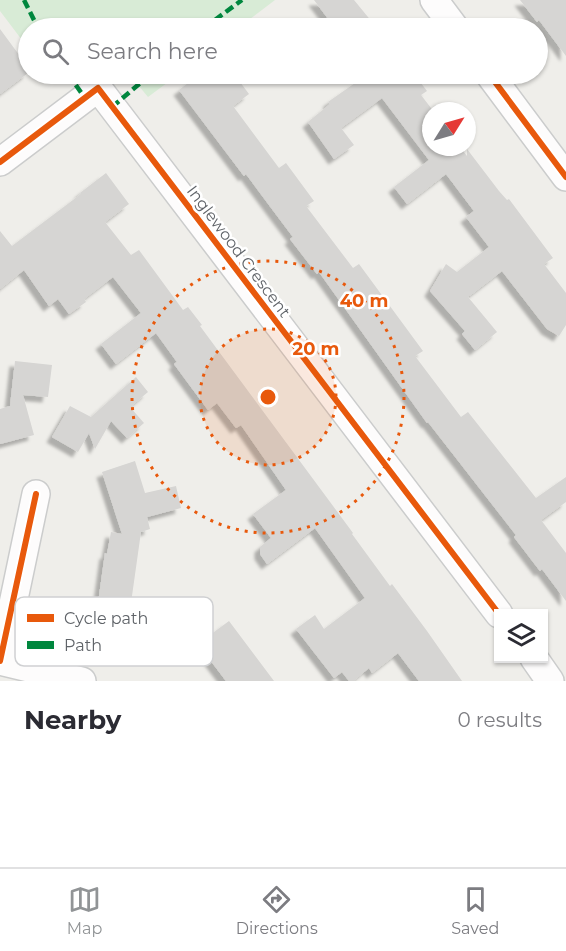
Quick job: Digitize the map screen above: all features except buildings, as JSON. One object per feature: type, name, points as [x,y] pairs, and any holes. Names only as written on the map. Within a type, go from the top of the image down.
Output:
[{"type":"street","points":[[434,0],[448,18]]},
{"type":"street","points":[[496,84],[566,177]]},
{"type":"street","name":"Inglewood Crescent","points":[[0,162],[98,88],[496,609]]},
{"type":"street","points":[[15,665],[0,661],[36,494]]},
{"type":"street","points":[[537,663],[550,681]]},
{"type":"street","points":[[20,666],[82,681]]},
{"type":"green space","points":[[0,0],[275,0],[251,18],[18,18],[18,35],[0,11]]},
{"type":"green space","points":[[137,84],[166,84],[148,97]]},
{"type":"marked path","points":[[24,0],[33,18]]},
{"type":"marked path","points":[[218,18],[242,0]]},
{"type":"marked path","points":[[75,84],[85,98]]},
{"type":"marked path","points":[[112,107],[139,84]]},
{"type":"cycle path","points":[[496,84],[566,177]]},
{"type":"cycle path","points":[[0,162],[98,88],[495,609]]},
{"type":"cycle path","points":[[0,661],[36,494]]}]
